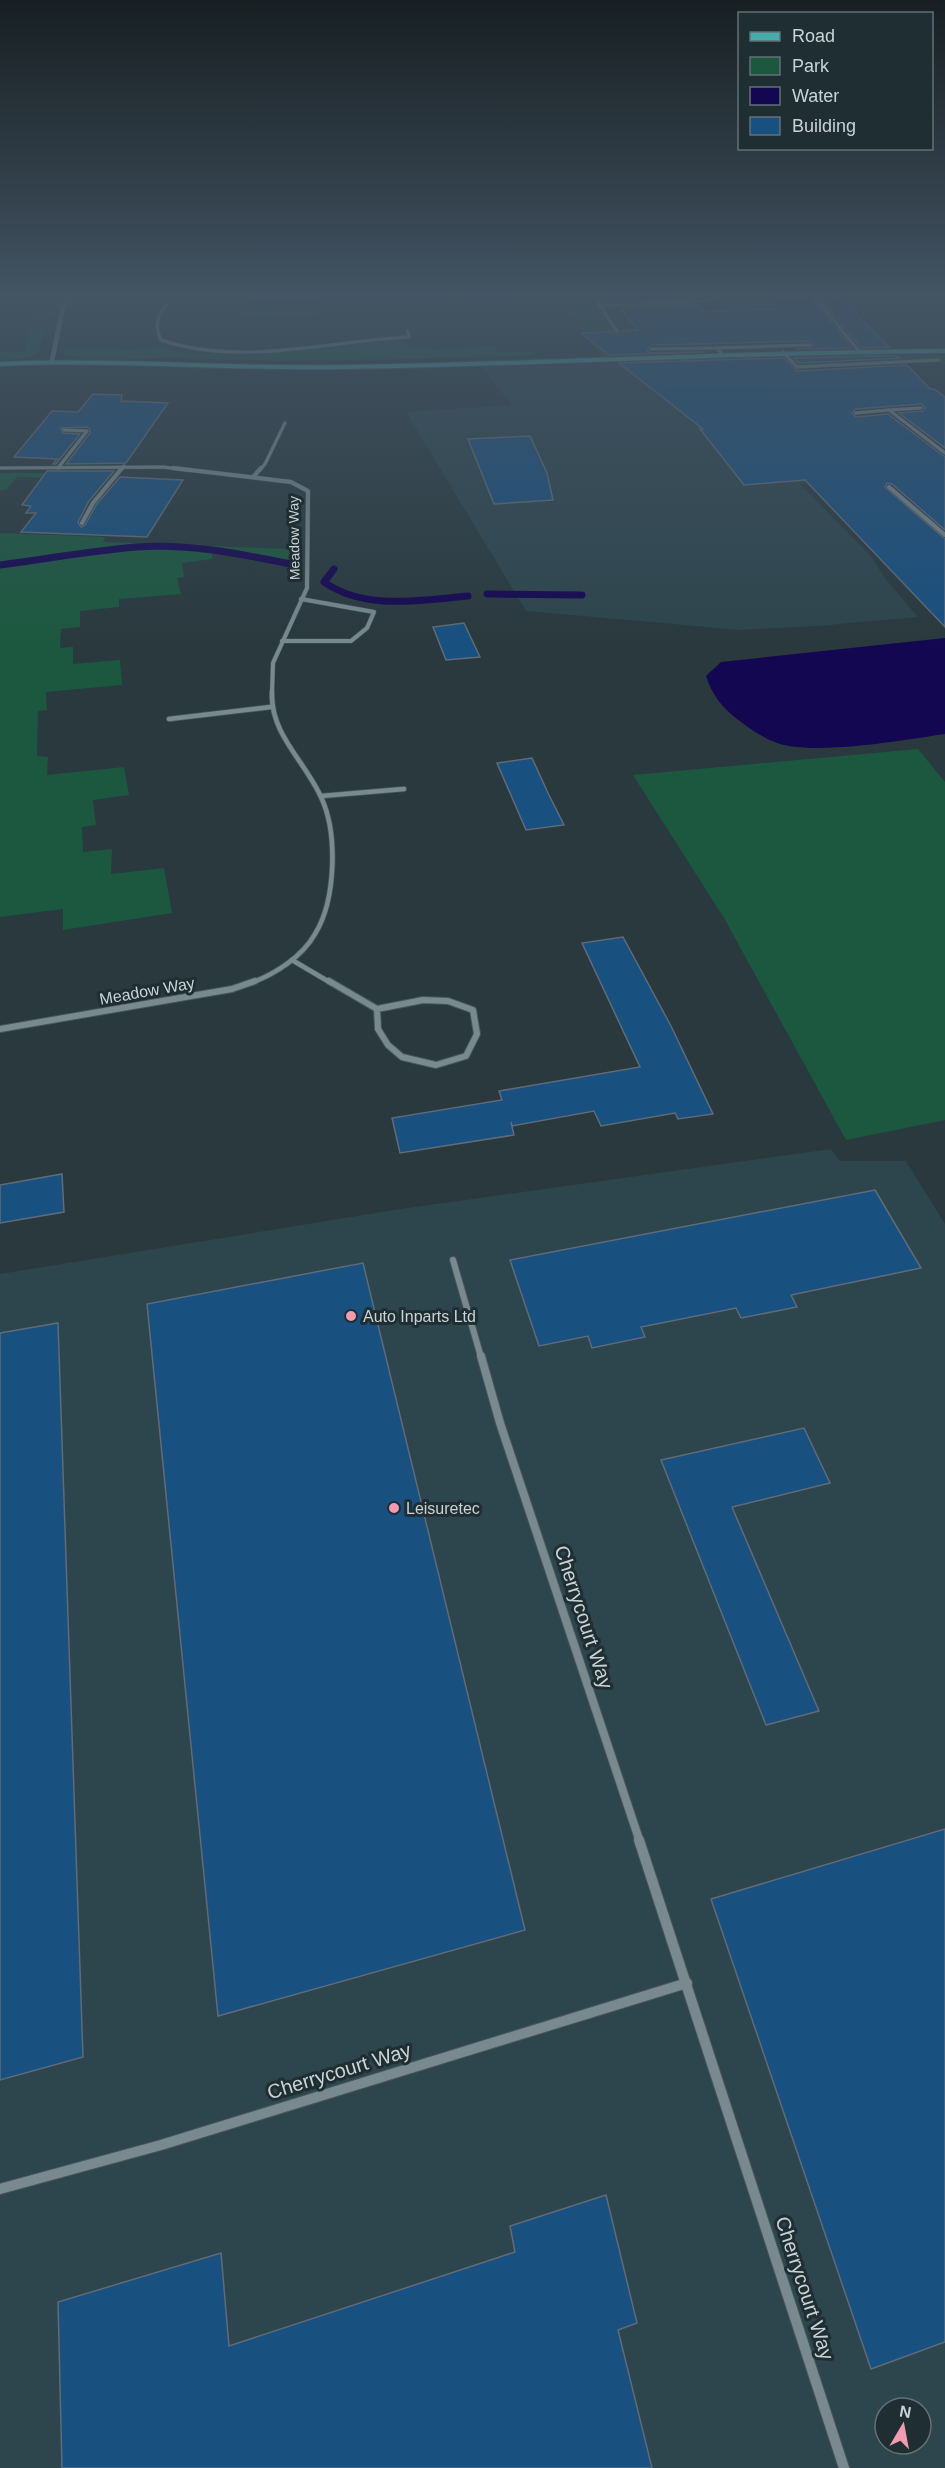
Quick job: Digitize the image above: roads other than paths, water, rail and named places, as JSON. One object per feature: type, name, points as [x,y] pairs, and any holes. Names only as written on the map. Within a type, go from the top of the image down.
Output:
[{"type":"street","points":[[856,413],[876,411]]},
{"type":"street","points":[[891,411],[945,453]]},
{"type":"street","points":[[254,476],[265,464],[285,423]]},
{"type":"street","points":[[58,468],[87,431],[63,430]]},
{"type":"street","points":[[82,523],[91,512],[93,503],[104,494],[124,466]]},
{"type":"street","name":"Meadow Way","points":[[0,468],[164,467],[254,476],[291,482],[308,490],[307,588],[273,663],[271,706],[285,740],[321,796],[330,823],[332,872],[326,909],[315,935],[292,960],[264,978],[232,989],[0,1029]]},
{"type":"street","points":[[889,487],[945,534]]},
{"type":"street","points":[[933,525],[945,523]]},
{"type":"street","points":[[282,641],[351,641],[367,628],[374,612],[342,604],[301,599]]},
{"type":"street","points":[[169,719],[271,706]]},
{"type":"street","points":[[321,796],[404,789]]},
{"type":"street","points":[[292,960],[377,1009],[423,1000],[448,1001],[473,1010],[479,1025],[474,1045],[466,1056],[436,1065],[402,1057],[388,1045],[378,1029],[377,1009]]},
{"type":"street","name":"Cherrycourt Way","points":[[453,1260],[500,1423],[687,1983],[844,2468]]},
{"type":"street","name":"Cherrycourt Way","points":[[0,2189],[161,2145],[687,1983]]},
{"type":"water","points":[[945,638],[945,734],[884,743],[836,747],[793,747],[767,738],[737,719],[714,695],[706,676],[721,662]]},
{"type":"waterway","points":[[0,565],[156,546],[214,550],[291,564]]},
{"type":"waterway","points":[[334,569],[324,582],[357,597],[413,601],[468,596]]},
{"type":"waterway","points":[[487,594],[582,595]]},
{"type":"place","name":"Auto Inparts Ltd","points":[[351,1316]]},
{"type":"place","name":"Leisuretec","points":[[394,1508]]}]
